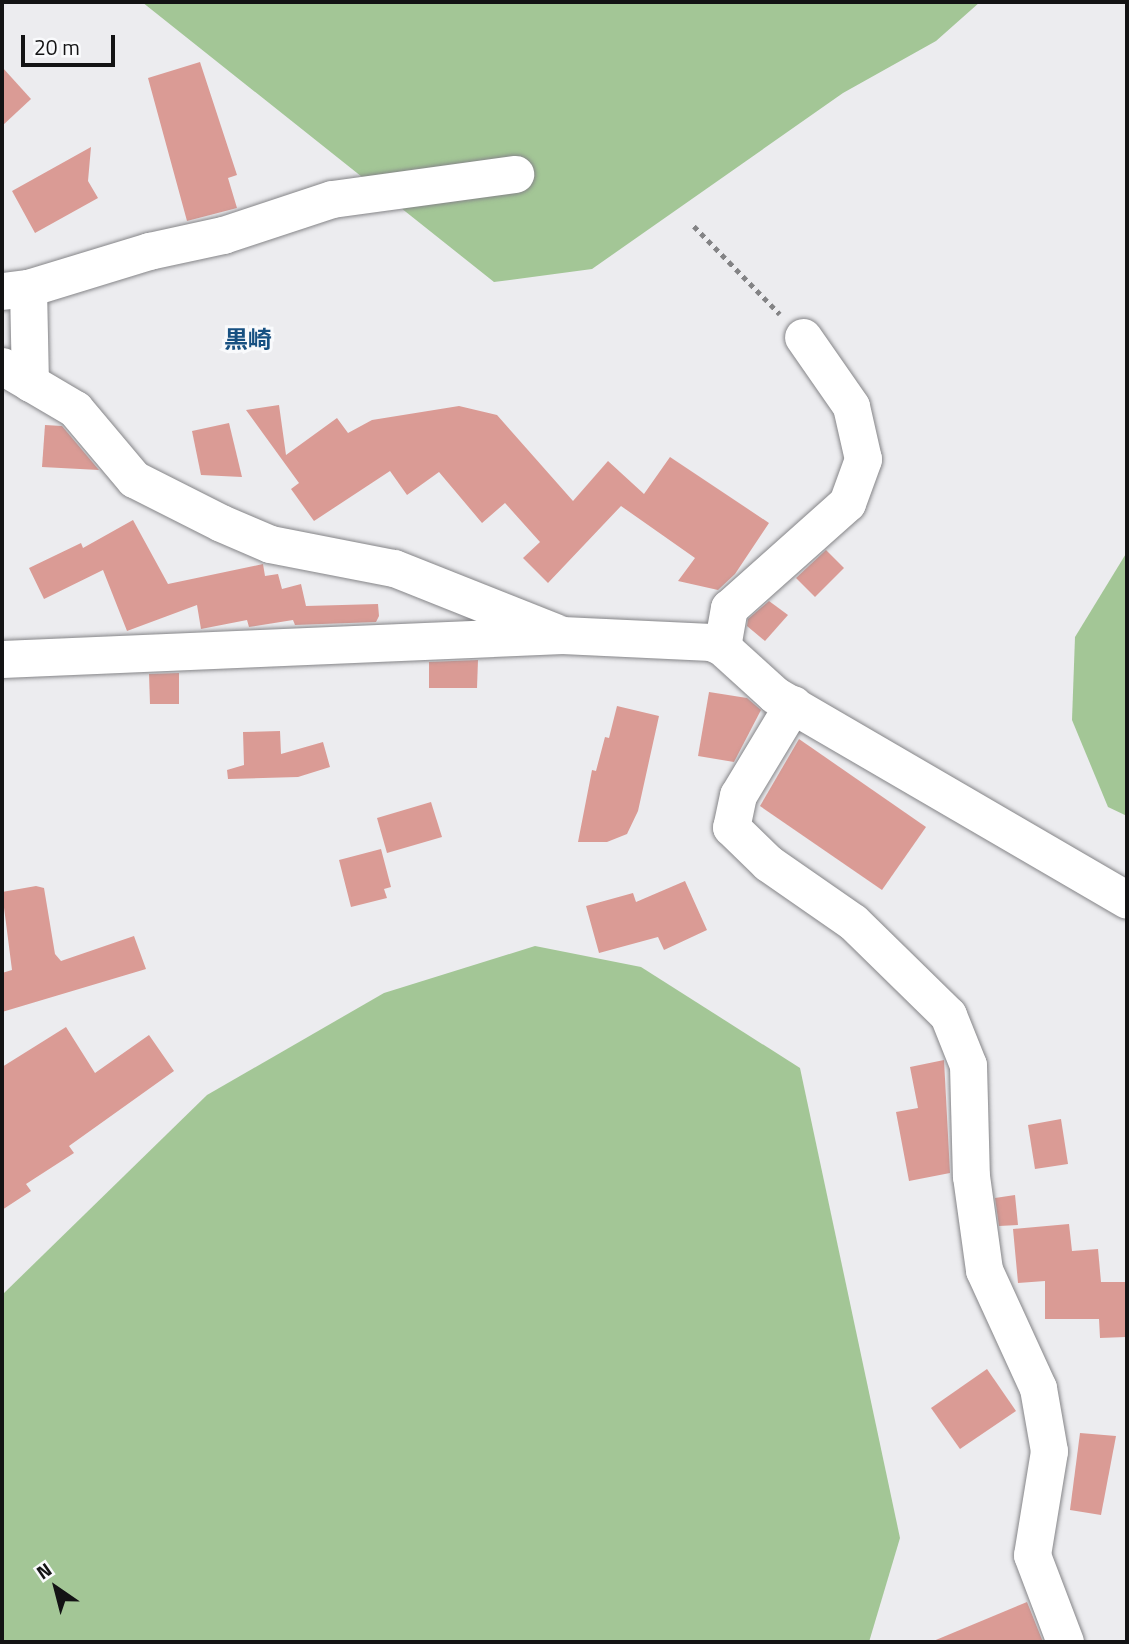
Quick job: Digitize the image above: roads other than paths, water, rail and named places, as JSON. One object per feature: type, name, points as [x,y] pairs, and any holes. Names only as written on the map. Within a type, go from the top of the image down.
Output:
[{"type":"street","points":[[514,174],[332,198],[223,235],[149,251],[15,290],[16,374],[75,409],[134,479],[221,523],[270,544],[394,568],[562,635]]},
{"type":"street","points":[[722,647],[729,608],[847,503],[863,459],[851,406],[803,337]]},
{"type":"street","points":[[2,659],[562,635],[711,642],[722,647],[775,695],[1127,900]]},
{"type":"street","points":[[793,704],[738,795],[731,827],[768,863],[853,922],[948,1015],[968,1065],[971,1176],[984,1270],[1038,1388],[1049,1451],[1032,1555],[1065,1642]]},
{"type":"district","name":"黒崎","points":[[248,340]]}]
